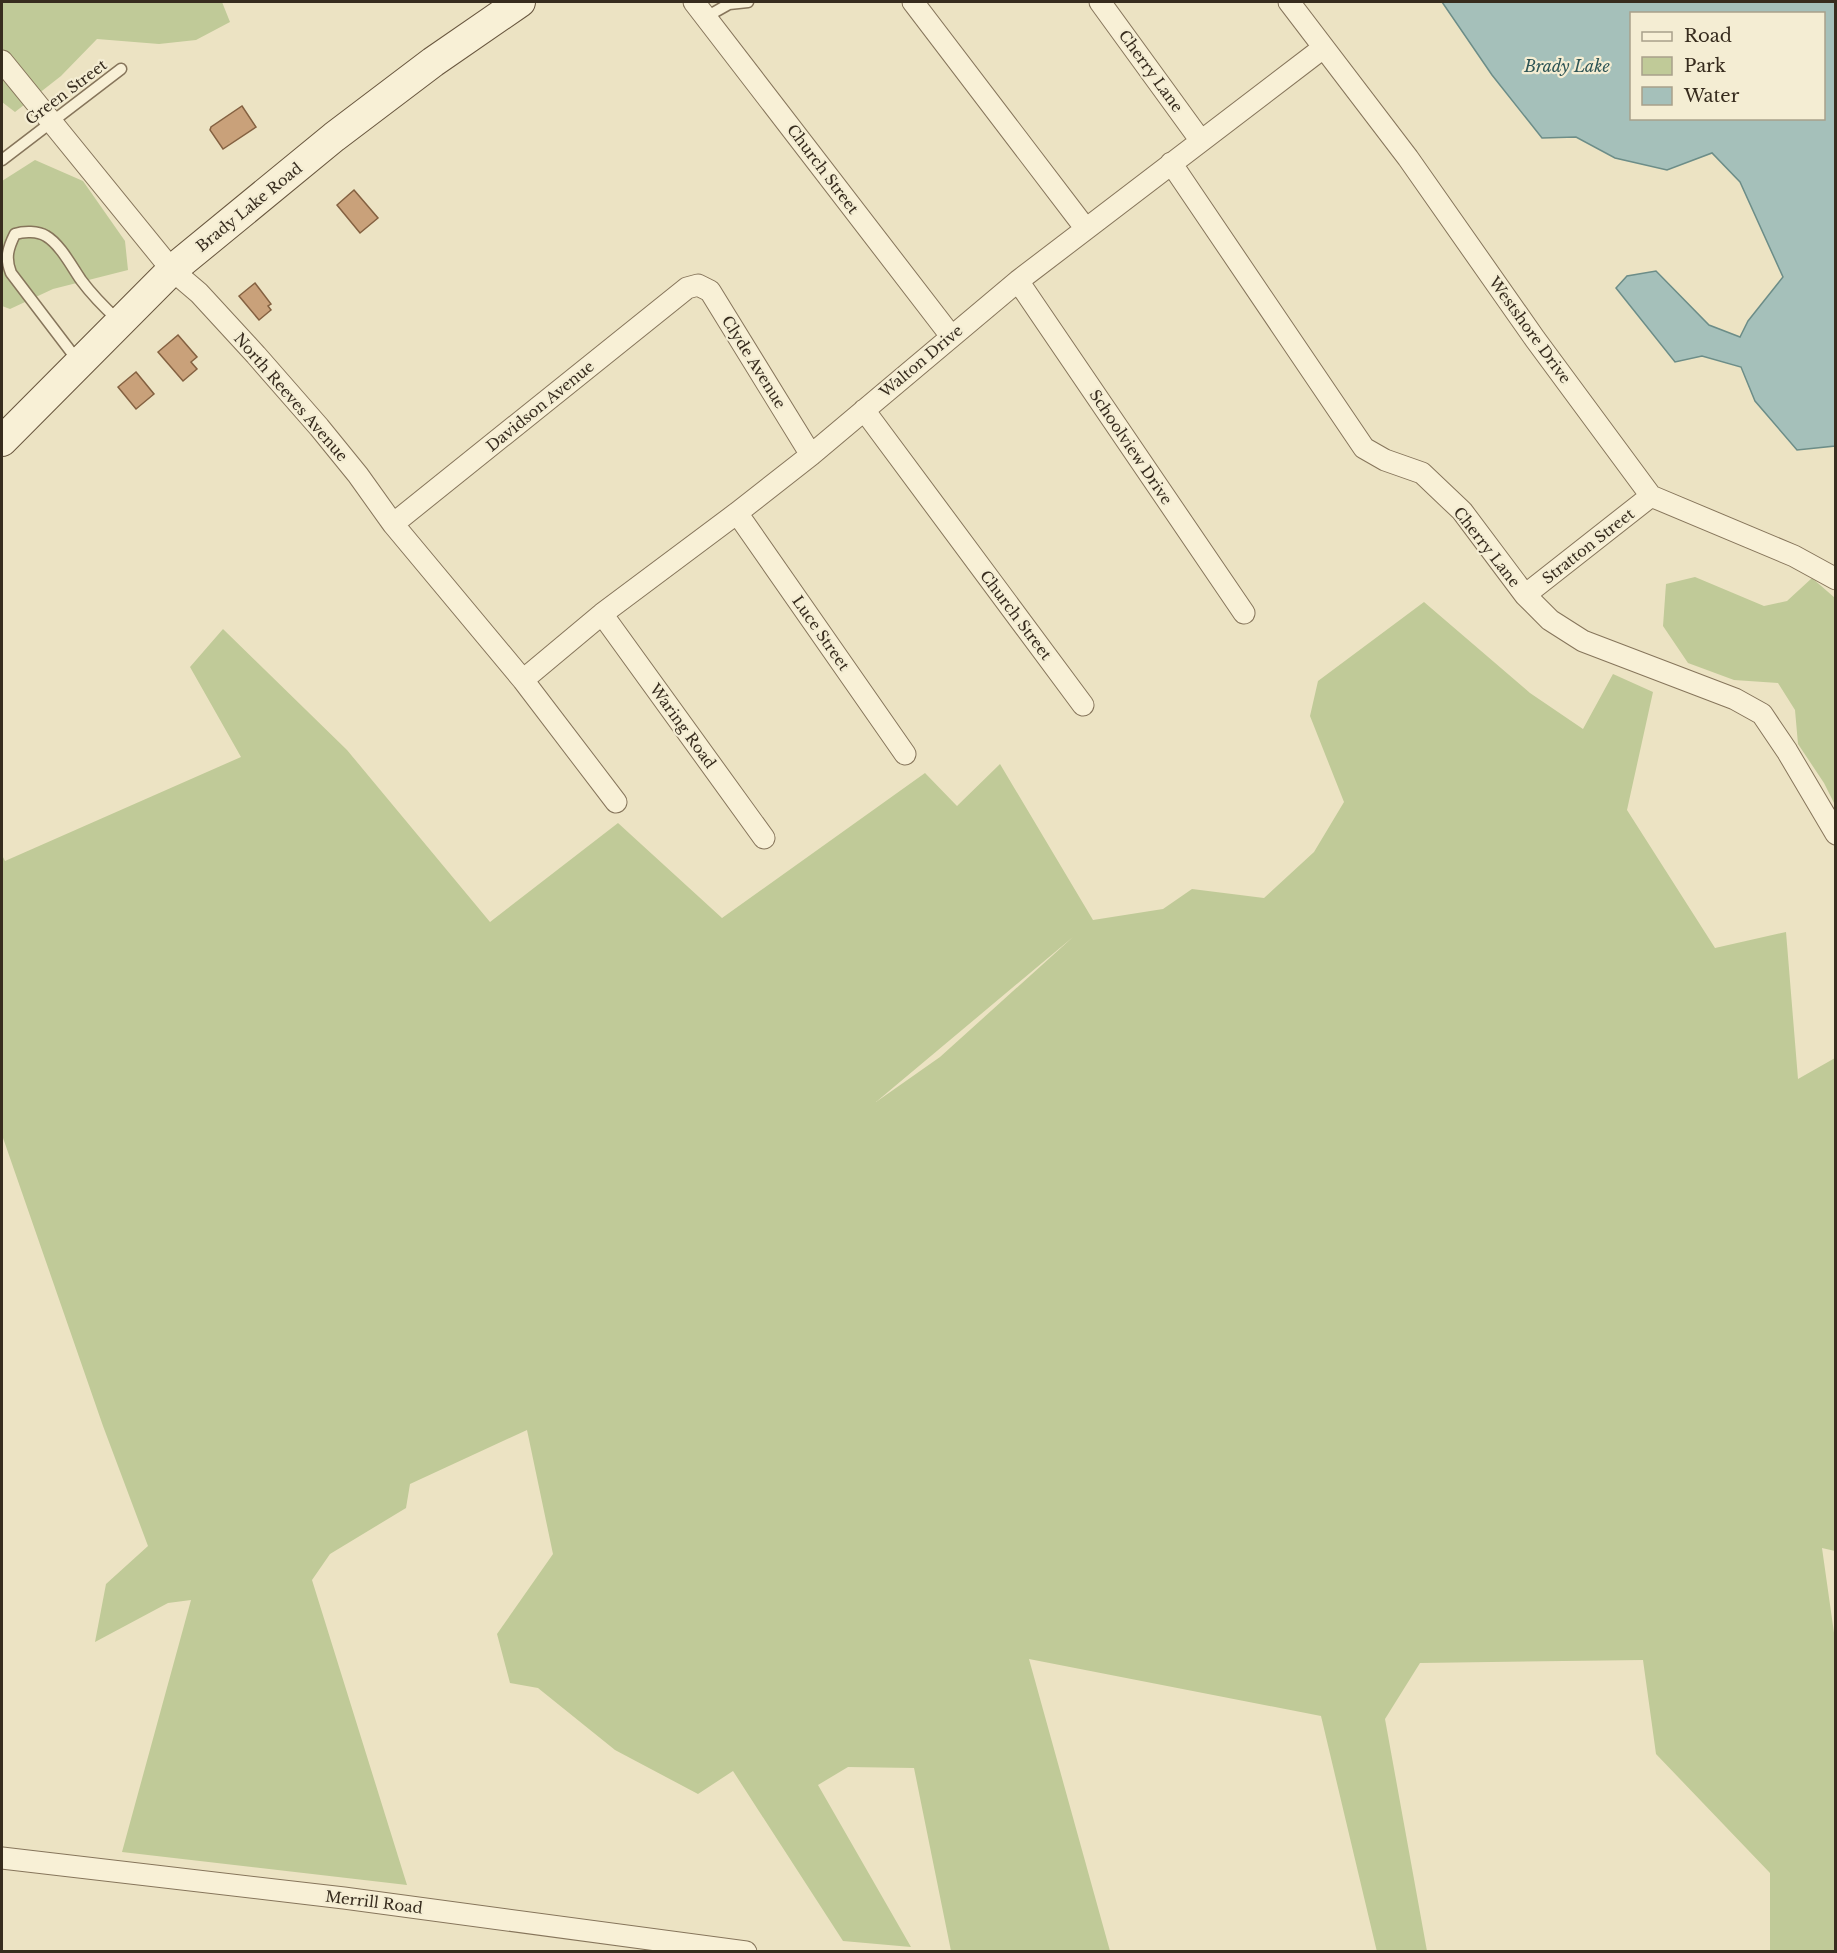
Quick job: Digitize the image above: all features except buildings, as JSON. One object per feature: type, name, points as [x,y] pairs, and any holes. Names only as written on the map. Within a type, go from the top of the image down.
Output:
[{"type":"street","points":[[914,2],[1086,229]]},
{"type":"street","name":"Cherry Lane","points":[[1100,2],[1201,141]]},
{"type":"street","name":"Westshore Drive","points":[[1289,2],[1408,158],[1535,339],[1651,496]]},
{"type":"street","name":"Brady Lake Road","points":[[2,441],[172,270],[334,137],[516,3]]},
{"type":"street","name":"Church Street","points":[[700,9],[951,336]]},
{"type":"street","name":"Walton Drive","points":[[523,680],[602,614],[811,455],[1018,281],[1323,48]]},
{"type":"street","name":"North Reeves Avenue","points":[[2,61],[172,270],[199,293],[272,373],[358,475],[393,524],[523,680],[616,802]]},
{"type":"street","name":"Cherry Lane","points":[[1172,163],[1364,448],[1385,460],[1422,473],[1462,511],[1525,595],[1551,620],[1583,641],[1735,699],[1762,714],[1787,751],[1836,834]]},
{"type":"street","name":"Schoolview Drive","points":[[1018,281],[1244,613]]},
{"type":"street","name":"Clyde Avenue","points":[[687,288],[698,285],[710,291],[811,455]]},
{"type":"street","name":"Davidson Avenue","points":[[393,524],[687,288]]},
{"type":"street","name":"Church Street","points":[[864,410],[1083,705]]},
{"type":"street","points":[[1651,496],[1794,556],[1836,579]]},
{"type":"street","name":"Stratton Street","points":[[1525,595],[1651,496]]},
{"type":"street","name":"Luce Street","points":[[737,513],[905,754]]},
{"type":"street","name":"Waring Road","points":[[602,614],[764,838]]},
{"type":"street","name":"Merrill Road","points":[[2,1858],[355,1899],[746,1952]]},
{"type":"lane","points":[[700,9],[748,2]]},
{"type":"lane","name":"Green Street","points":[[2,160],[120,69]]},
{"type":"lane","points":[[80,363],[11,273],[7,263],[7,254],[15,234],[22,232],[46,236],[63,253],[107,310],[121,322]]},
{"type":"green space","points":[[2,2],[222,2],[230,22],[196,40],[159,44],[97,39],[61,76],[15,112],[2,102]]},
{"type":"green space","points":[[35,160],[83,181],[125,241],[128,270],[53,289],[10,309],[2,306],[2,181]]},
{"type":"green space","points":[[1695,577],[1764,606],[1787,601],[1812,578],[1835,598],[1835,805],[1824,783],[1798,744],[1795,710],[1778,683],[1734,680],[1688,663],[1663,626],[1666,584]]},
{"type":"green space","points":[[1424,602],[1530,693],[1583,729],[1613,674],[1653,692],[1627,810],[1715,948],[1786,932],[1798,1079],[1835,1058],[1835,1551],[1822,1548],[1836,1647],[1835,1951],[1770,1951],[1770,1873],[1656,1754],[1643,1660],[1420,1663],[1385,1719],[1427,1951],[1377,1952],[1321,1716],[1029,1659],[1110,1951],[951,1951],[914,1768],[848,1767],[818,1785],[911,1947],[843,1941],[733,1771],[698,1794],[615,1750],[538,1688],[510,1683],[497,1634],[553,1554],[527,1430],[410,1484],[406,1508],[330,1554],[312,1580],[407,1885],[122,1852],[191,1600],[168,1603],[95,1642],[106,1584],[148,1546],[103,1426],[2,1135],[2,855],[5,861],[241,757],[190,667],[223,629],[347,750],[490,922],[618,823],[722,918],[925,773],[957,806],[1000,764],[1093,920],[1163,909],[1192,889],[1264,898],[1314,852],[1344,802],[1310,716],[1318,681]],"holes":[[[1073,937],[940,1057],[876,1102]]]},
{"type":"water","name":"Brady Lake","points":[[1442,2],[1835,2],[1835,446],[1797,450],[1755,401],[1741,367],[1702,356],[1675,362],[1616,288],[1627,276],[1656,271],[1709,325],[1740,337],[1748,321],[1783,277],[1740,182],[1712,153],[1667,170],[1615,158],[1576,137],[1542,138],[1492,75]]}]
